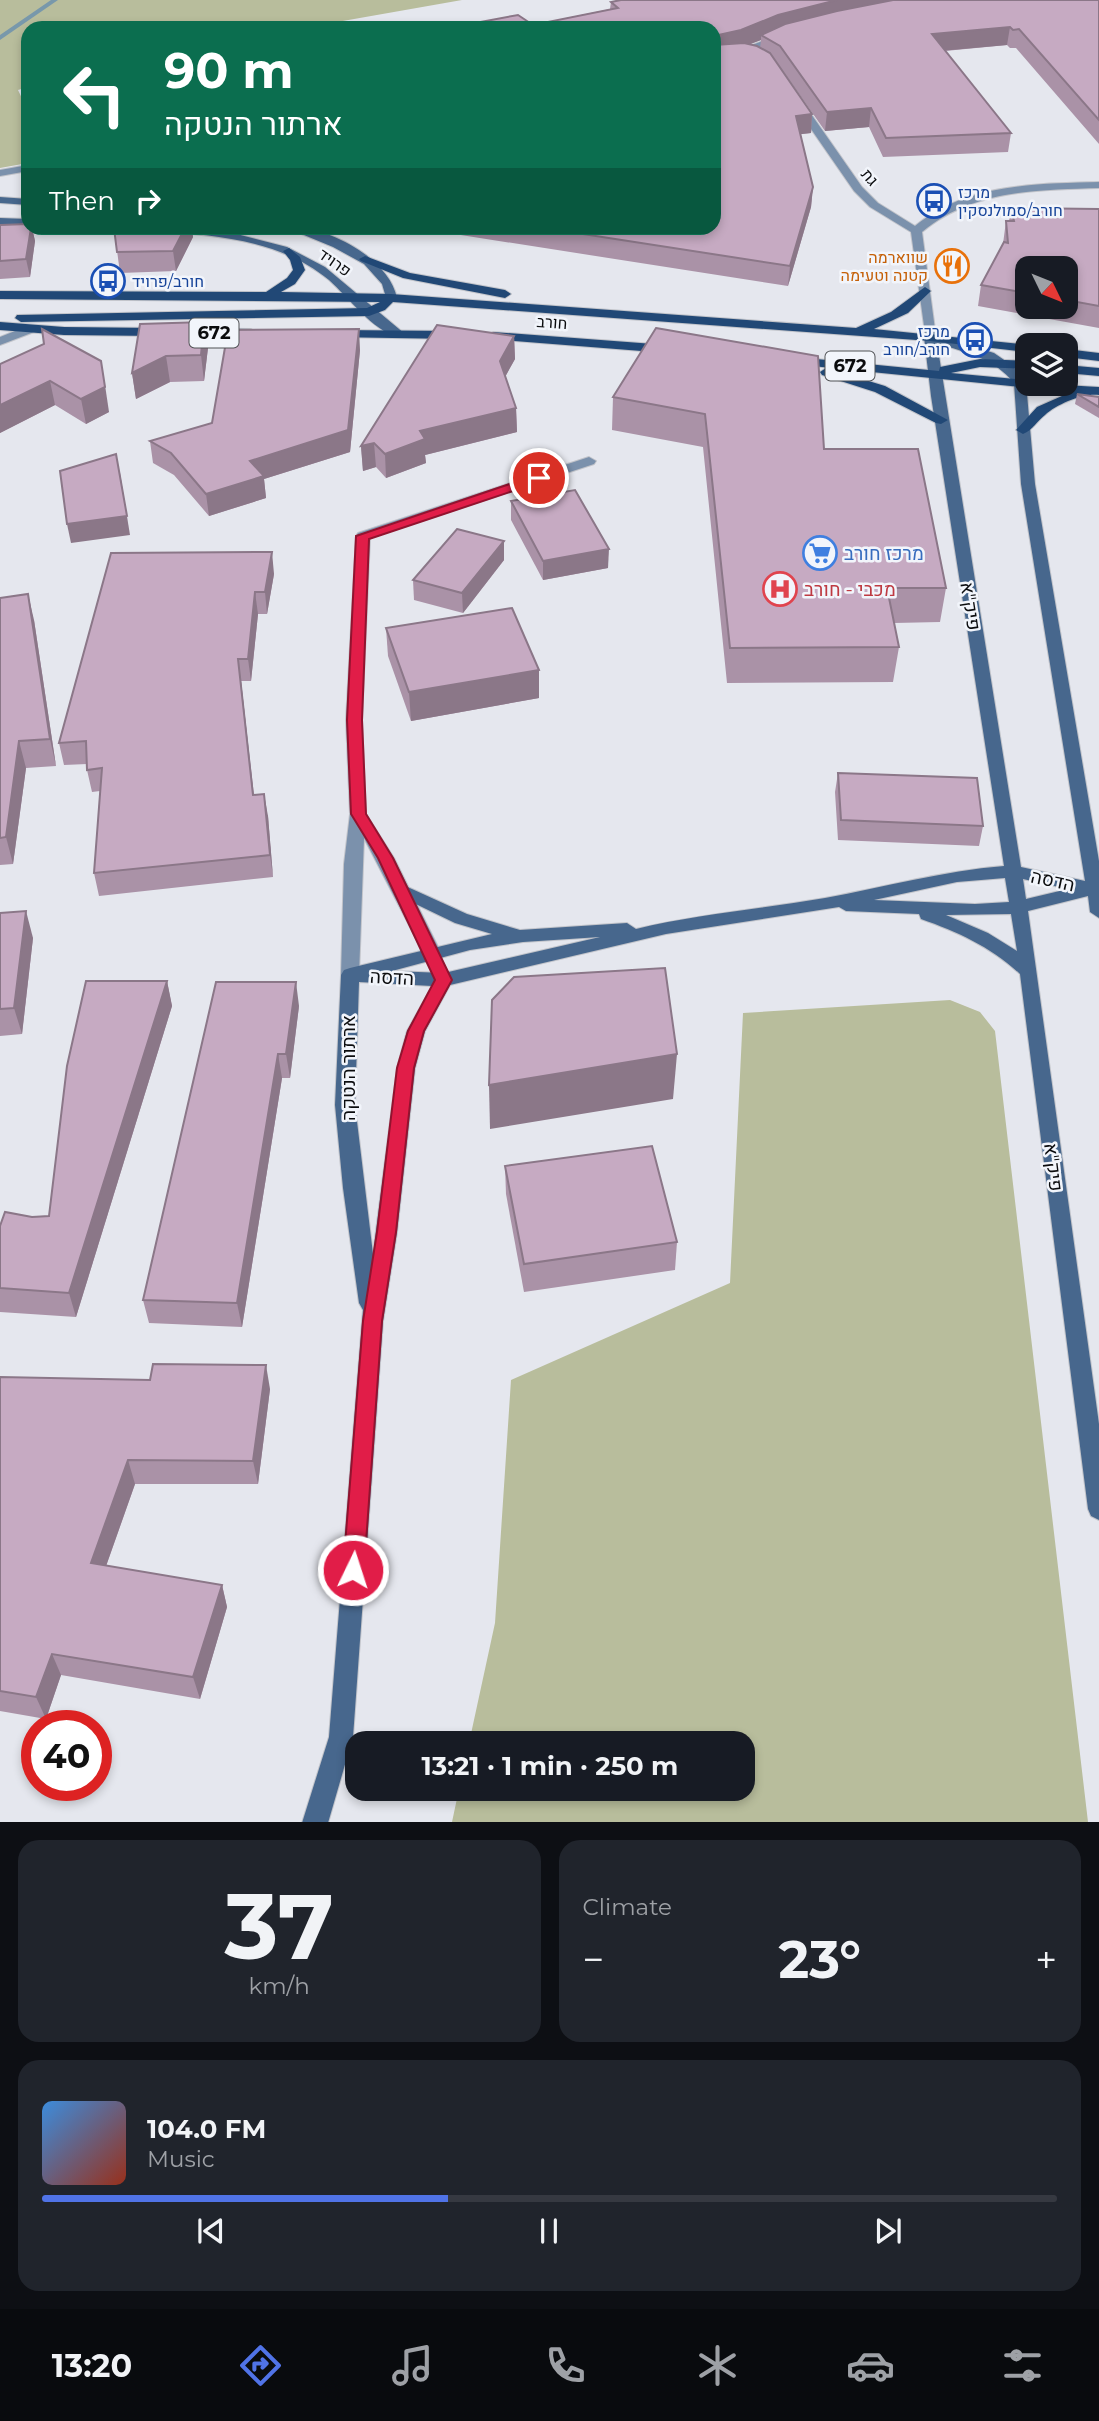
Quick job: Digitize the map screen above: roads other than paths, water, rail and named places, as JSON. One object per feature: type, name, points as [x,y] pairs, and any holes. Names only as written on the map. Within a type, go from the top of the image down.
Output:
[{"type":"main road","points":[[0,200],[21,202]]},
{"type":"main road","points":[[0,221],[21,222]]},
{"type":"main road","name":"פרויד","points":[[225,235],[267,243],[289,251],[321,269],[369,312],[399,334]]},
{"type":"main road","name":"פרויד","points":[[315,235],[365,259],[387,280],[391,298]]},
{"type":"main road","points":[[267,294],[296,276],[299,265],[289,251]]},
{"type":"main road","points":[[365,259],[393,272],[428,281],[619,313]]},
{"type":"main road","points":[[854,333],[894,317],[925,291]]},
{"type":"main road","name":"חורב","points":[[0,295],[353,296],[619,313],[930,337],[1015,347]]},
{"type":"main road","points":[[0,319],[98,315],[369,312],[381,307],[391,298]]},
{"type":"main road","name":"672","points":[[0,326],[263,334]]},
{"type":"main road","name":"חורב","points":[[317,334],[469,335],[686,351]]},
{"type":"main road","points":[[930,337],[977,350],[1002,362],[1015,377]]},
{"type":"main road","name":"פיק\"א","points":[[930,337],[1029,971],[1099,1509]]},
{"type":"main road","points":[[1078,354],[1099,357]]},
{"type":"main road","name":"672","points":[[941,420],[871,386],[777,360],[1015,382]]},
{"type":"main road","points":[[934,374],[959,366],[1002,362],[1015,364]]},
{"type":"main road","points":[[1078,370],[1099,372]]},
{"type":"main road","points":[[1023,430],[1042,410],[1093,391]]},
{"type":"main road","points":[[1021,396],[1028,484],[1099,912]]},
{"type":"main road","name":"הדסה","points":[[349,975],[444,980],[666,928],[826,904],[957,876],[1013,872],[1096,889]]},
{"type":"main road","name":"הדסה","points":[[826,904],[911,909],[1019,908],[1096,889]]},
{"type":"main road","points":[[401,890],[461,919],[523,936]]},
{"type":"main road","points":[[911,909],[990,940],[1029,971]]},
{"type":"main road","name":"הדסה","points":[[349,975],[470,944],[523,936],[666,928]]},
{"type":"main road","points":[[432,953],[444,980]]},
{"type":"main road","name":"ארתור הנטקה","points":[[349,975],[345,1105],[353,1188],[372,1321]]},
{"type":"main road","name":"ארתור הנטקה","points":[[315,1822],[341,1737],[372,1321],[387,1232],[406,1068],[416,1031],[444,980]]},
{"type":"street","points":[[721,58],[743,54],[758,45],[790,35]]},
{"type":"street","points":[[743,54],[763,60]]},
{"type":"street","name":"גת","points":[[788,90],[858,190],[874,205],[916,231]]},
{"type":"street","points":[[0,173],[21,169]]},
{"type":"street","points":[[930,337],[916,231],[929,218],[952,206],[987,195],[1032,188],[1099,185]]},
{"type":"street","points":[[0,341],[30,329]]},
{"type":"street","name":"ארתור הנטקה","points":[[349,975],[358,814],[354,720],[363,536],[589,461]]},
{"type":"street","points":[[358,814],[376,841],[432,953]]},
{"type":"waterway","points":[[25,21],[55,0]]},
{"type":"waterway","points":[[0,38],[21,23]]},
{"type":"place","name":"מרכז חורב/סמולנסקין","points":[[934,201]]},
{"type":"place","name":"שווארמה קטנה וטעימה","points":[[952,266]]},
{"type":"place","name":"חורב/פרויד","points":[[108,281]]},
{"type":"place","name":"מרכז חורב/חורב","points":[[975,340]]},
{"type":"place","name":"מרכז חורב","points":[[820,553]]},
{"type":"place","name":"מכבי - חורב","points":[[780,589]]}]
